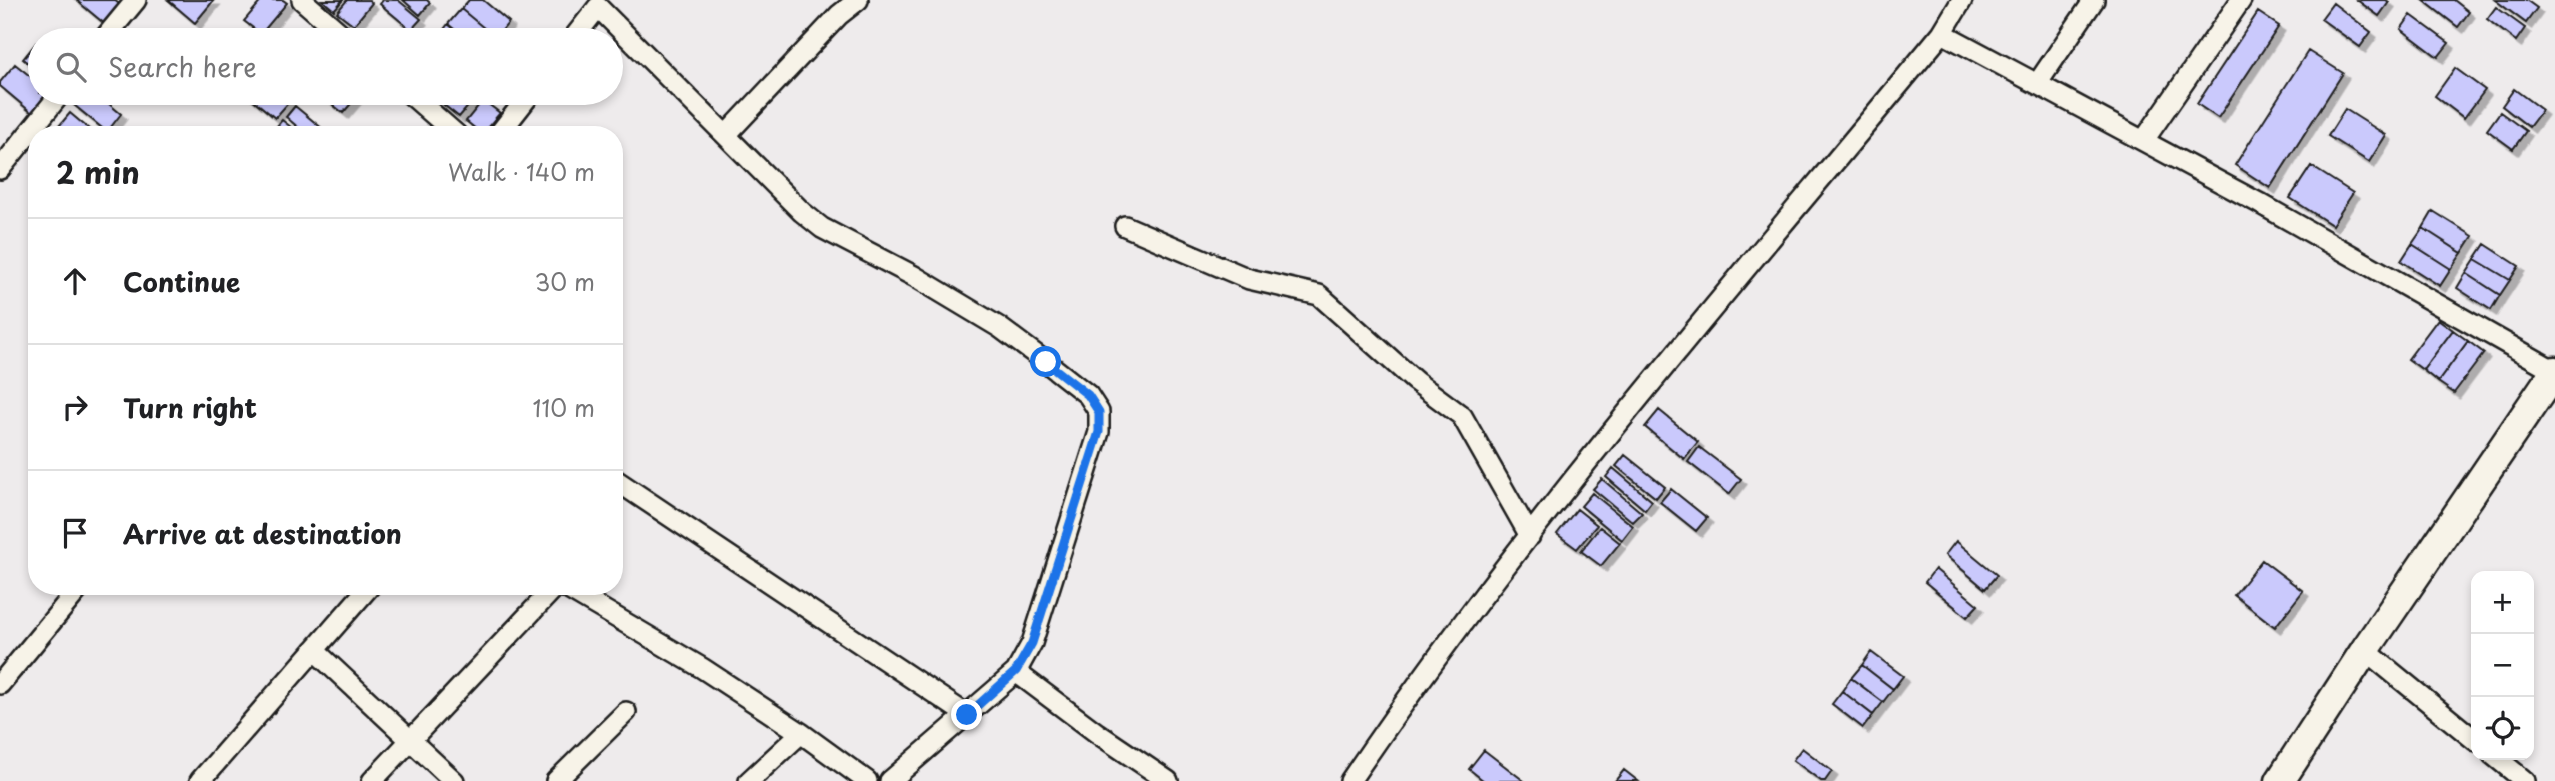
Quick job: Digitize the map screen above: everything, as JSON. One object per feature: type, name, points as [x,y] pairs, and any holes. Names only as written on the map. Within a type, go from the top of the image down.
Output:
[{"type":"street","points":[[113,28],[136,0]]},
{"type":"street","points":[[302,0],[334,28]]},
{"type":"street","points":[[726,135],[839,15],[858,0]]},
{"type":"street","points":[[1350,781],[1450,637],[1635,404],[1942,33],[1962,0]]},
{"type":"street","points":[[2037,84],[2094,0]]},
{"type":"street","points":[[2144,140],[2241,0]]},
{"type":"street","points":[[579,28],[595,3],[620,28]]},
{"type":"street","points":[[623,31],[802,212],[822,228],[914,276],[999,327],[1088,395],[1099,412],[1099,432],[1032,643],[1016,671],[890,781]]},
{"type":"street","points":[[1942,33],[2259,202],[2555,371],[2365,650],[2280,781]]},
{"type":"street","points":[[35,126],[51,105]]},
{"type":"street","points":[[423,105],[447,126]]},
{"type":"street","points":[[505,126],[522,105]]},
{"type":"street","points":[[0,169],[28,134]]},
{"type":"street","points":[[1125,226],[1249,279],[1319,295],[1415,381],[1462,416],[1530,536]]},
{"type":"street","points":[[623,485],[967,715]]},
{"type":"street","points":[[0,684],[74,595]]},
{"type":"street","points":[[200,781],[362,595]]},
{"type":"street","points":[[372,781],[548,595]]},
{"type":"street","points":[[578,595],[702,667],[867,781]]},
{"type":"street","points":[[314,650],[454,781]]},
{"type":"street","points":[[2365,650],[2471,737]]},
{"type":"street","points":[[1016,671],[1097,733],[1168,781]]},
{"type":"street","points":[[556,781],[626,712]]},
{"type":"street","points":[[748,781],[801,733]]},
{"type":"street","points":[[2499,760],[2525,781]]},
{"type":"building","points":[[76,0],[114,0],[122,6],[106,25]]},
{"type":"building","points":[[168,0],[214,0],[195,23]]},
{"type":"building","points":[[262,0],[283,0],[287,3],[266,28],[253,28],[244,21]]},
{"type":"building","points":[[322,0],[343,0],[334,10]]},
{"type":"building","points":[[347,0],[369,0],[372,3],[354,25],[337,12]]},
{"type":"building","points":[[383,0],[398,0],[421,19],[413,28],[409,28],[380,4]]},
{"type":"building","points":[[403,0],[427,0],[430,3],[420,15]]},
{"type":"building","points":[[469,0],[483,0],[509,22],[504,28],[484,28],[461,9]]},
{"type":"building","points":[[2357,0],[2386,0],[2389,2],[2379,16]]},
{"type":"building","points":[[2423,0],[2454,0],[2469,12],[2458,27]]},
{"type":"building","points":[[2495,0],[2526,0],[2537,8],[2526,23]]},
{"type":"building","points":[[2333,3],[2371,32],[2360,47],[2321,19]]},
{"type":"building","points":[[2496,7],[2525,28],[2516,41],[2487,19]]},
{"type":"building","points":[[461,9],[484,28],[453,28],[448,24]]},
{"type":"building","points":[[2258,12],[2279,26],[2218,118],[2197,104]]},
{"type":"building","points":[[2411,15],[2449,43],[2438,57],[2401,29]]},
{"type":"building","points":[[2308,51],[2343,73],[2270,188],[2235,165]]},
{"type":"building","points":[[15,64],[28,74],[28,105],[39,105],[32,113],[0,86],[0,82]]},
{"type":"building","points":[[2455,68],[2485,90],[2464,118],[2435,96]]},
{"type":"building","points":[[2514,89],[2542,110],[2529,127],[2502,106]]},
{"type":"building","points":[[74,105],[110,105],[121,114],[112,126],[100,126]]},
{"type":"building","points":[[259,105],[286,105],[275,118]]},
{"type":"building","points":[[333,105],[350,105],[343,113]]},
{"type":"building","points":[[444,105],[469,105],[459,117]]},
{"type":"building","points":[[479,105],[490,105],[500,113],[489,126],[472,126],[466,121]]},
{"type":"building","points":[[295,106],[319,126],[296,126],[286,117]]},
{"type":"building","points":[[2345,109],[2386,135],[2369,162],[2328,136]]},
{"type":"building","points":[[2500,112],[2526,131],[2513,149],[2487,130]]},
{"type":"building","points":[[70,113],[85,126],[59,126]]},
{"type":"building","points":[[282,120],[290,126],[277,126]]},
{"type":"building","points":[[2311,166],[2353,193],[2332,225],[2290,198]]},
{"type":"building","points":[[2433,211],[2473,236],[2462,253],[2423,228]]},
{"type":"building","points":[[2423,228],[2462,253],[2451,269],[2412,244]]},
{"type":"building","points":[[2412,244],[2451,269],[2440,286],[2401,261]]},
{"type":"building","points":[[2485,244],[2519,266],[2510,280],[2475,259]]},
{"type":"building","points":[[2475,259],[2510,280],[2500,295],[2466,273]]},
{"type":"building","points":[[2466,273],[2500,295],[2491,310],[2457,288]]},
{"type":"building","points":[[2438,319],[2453,330],[2423,370],[2408,359]]},
{"type":"building","points":[[2453,330],[2468,341],[2438,382],[2423,370]]},
{"type":"building","points":[[2468,341],[2484,353],[2454,393],[2438,382]]},
{"type":"building","points":[[1659,410],[1698,442],[1684,459],[1645,427]]},
{"type":"building","points":[[1699,447],[1741,479],[1729,494],[1688,462]]},
{"type":"building","points":[[1625,455],[1665,487],[1656,498],[1616,466]]},
{"type":"building","points":[[1613,468],[1652,501],[1645,510],[1606,477]]},
{"type":"building","points":[[1602,479],[1642,513],[1633,522],[1593,489]]},
{"type":"building","points":[[1671,489],[1707,518],[1696,531],[1660,502]]},
{"type":"building","points":[[1592,493],[1633,526],[1622,540],[1581,506]]},
{"type":"building","points":[[1577,509],[1597,525],[1577,549],[1557,534]]},
{"type":"building","points":[[1600,527],[1620,543],[1601,566],[1581,551]]},
{"type":"building","points":[[1956,541],[1997,575],[1985,589],[1945,555]]},
{"type":"building","points":[[2262,560],[2303,591],[2275,627],[2234,595]]},
{"type":"building","points":[[1935,569],[1978,605],[1967,617],[1925,582]]},
{"type":"building","points":[[1871,652],[1903,676],[1893,689],[1862,665]]},
{"type":"building","points":[[1862,665],[1893,689],[1883,702],[1851,678]]},
{"type":"building","points":[[1851,678],[1883,702],[1873,715],[1842,691]]},
{"type":"building","points":[[1842,691],[1873,715],[1863,728],[1832,704]]},
{"type":"building","points":[[1802,748],[1832,771],[1825,781],[1821,781],[1793,760]]},
{"type":"building","points":[[1484,750],[1524,781],[1484,781],[1469,769]]},
{"type":"building","points":[[1624,770],[1638,781],[1615,781]]},
{"type":"route","points":[[967,715],[1016,671],[1032,643],[1099,432],[1099,412],[1088,395],[1046,362]]}]
